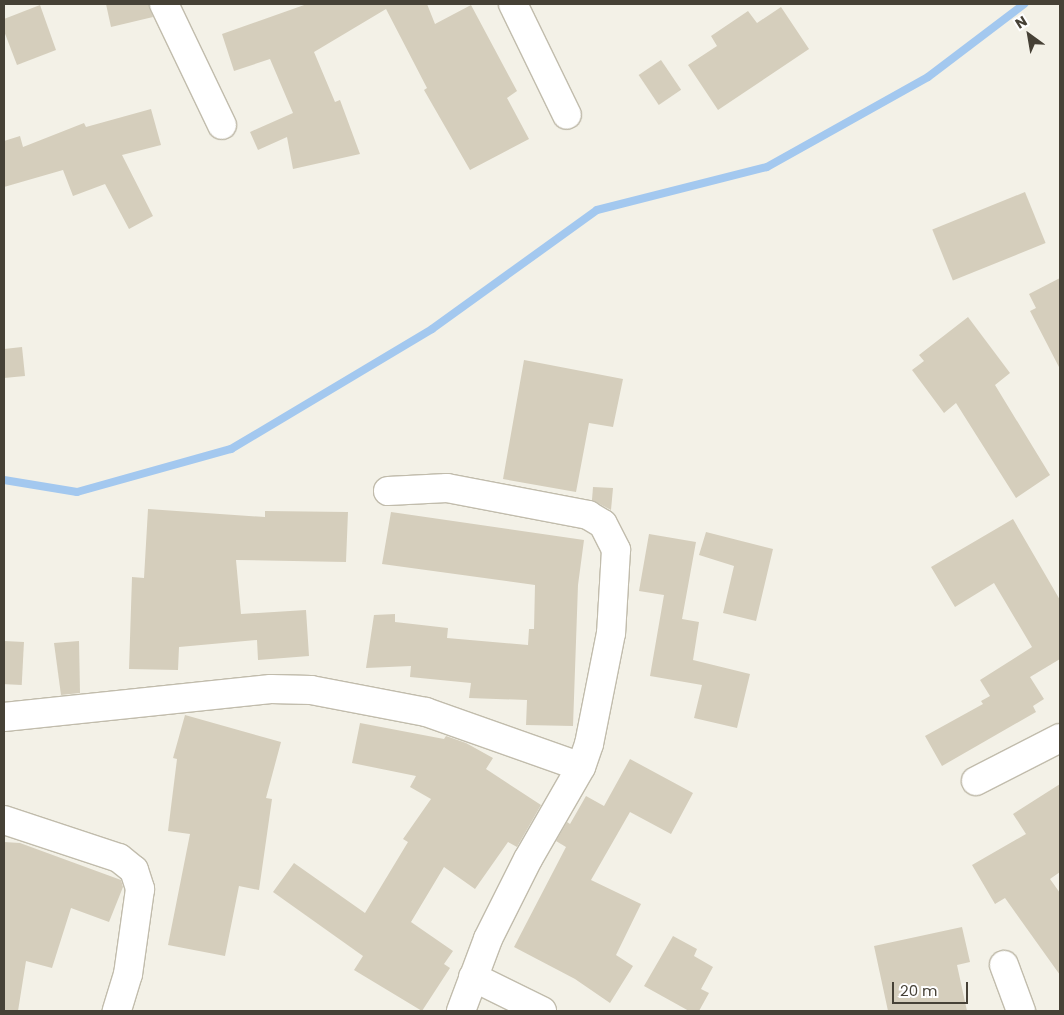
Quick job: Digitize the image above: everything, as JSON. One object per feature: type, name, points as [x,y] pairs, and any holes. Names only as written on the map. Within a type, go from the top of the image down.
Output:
[{"type":"street","points":[[164,4],[222,125]]},
{"type":"street","points":[[513,4],[567,115]]},
{"type":"street","points":[[388,491],[447,488],[476,492],[588,515],[603,524],[611,534],[616,550],[611,633],[581,767],[528,859],[473,977],[461,1011]]},
{"type":"street","points":[[4,717],[271,689],[311,690],[426,712],[581,767]]},
{"type":"street","points":[[976,781],[1060,738]]},
{"type":"street","points":[[4,820],[118,858],[134,870],[140,889],[128,974],[118,1011]]},
{"type":"street","points":[[1004,965],[1021,1011]]},
{"type":"street","points":[[473,977],[542,1011]]},
{"type":"building","points":[[106,4],[149,4],[153,17],[111,27]]},
{"type":"building","points":[[307,4],[427,4],[435,24],[471,5],[517,91],[507,98],[529,139],[470,170],[424,90],[427,88],[386,9],[314,52],[335,102],[340,100],[360,154],[293,169],[287,137],[258,150],[250,132],[293,113],[270,59],[234,71],[222,34]]},
{"type":"building","points":[[40,5],[56,50],[17,65],[4,31],[4,19]]},
{"type":"building","points":[[781,7],[809,49],[718,110],[688,65],[717,46],[711,36],[748,11],[757,23]]},
{"type":"building","points":[[661,60],[681,90],[659,105],[639,75]]},
{"type":"building","points":[[151,109],[161,145],[122,155],[153,216],[129,229],[105,184],[73,196],[63,170],[4,187],[4,141],[20,136],[23,147],[84,123],[86,127]]},
{"type":"building","points":[[1025,192],[1046,243],[953,280],[932,229]]},
{"type":"building","points":[[1060,278],[1060,369],[1030,311],[1036,308],[1029,294]]},
{"type":"building","points":[[968,317],[1010,373],[995,385],[1050,475],[1016,498],[956,403],[944,413],[912,370],[924,361],[919,355]]},
{"type":"building","points":[[22,347],[25,376],[4,378],[4,349]]},
{"type":"building","points":[[524,360],[623,379],[613,427],[589,423],[576,492],[503,479]]},
{"type":"building","points":[[593,487],[613,488],[611,510],[592,500]]},
{"type":"building","points":[[148,509],[265,517],[265,511],[348,512],[346,562],[236,560],[241,614],[306,610],[309,656],[258,660],[257,640],[179,647],[178,670],[129,669],[132,577],[144,578]]},
{"type":"building","points":[[391,512],[584,540],[578,585],[573,726],[526,725],[527,700],[469,698],[471,683],[410,677],[411,666],[366,668],[374,615],[395,614],[395,622],[448,628],[447,638],[528,645],[529,629],[534,629],[535,585],[382,564]]},
{"type":"building","points":[[1013,519],[1060,600],[1060,659],[1030,677],[1044,699],[1033,706],[1036,712],[942,766],[925,736],[983,704],[981,701],[990,696],[980,680],[1032,647],[994,583],[955,607],[931,567]]},
{"type":"building","points":[[706,532],[773,549],[756,621],[723,613],[734,566],[699,555]]},
{"type":"building","points":[[649,534],[696,542],[682,619],[699,622],[693,660],[750,674],[737,728],[694,718],[702,685],[650,676],[664,595],[639,591]]},
{"type":"building","points":[[4,641],[24,642],[22,685],[4,684]]},
{"type":"building","points":[[79,641],[80,693],[61,695],[54,643]]},
{"type":"building","points":[[185,715],[281,742],[266,798],[272,799],[259,890],[239,886],[225,956],[168,945],[190,834],[168,831],[177,759],[173,758]]},
{"type":"building","points":[[360,723],[444,739],[446,736],[466,743],[493,758],[486,769],[541,805],[517,847],[508,842],[475,889],[444,867],[411,922],[453,951],[444,964],[450,968],[422,1011],[354,970],[363,956],[273,892],[294,863],[365,913],[408,842],[403,839],[431,799],[410,787],[416,776],[352,763]]},
{"type":"building","points":[[630,759],[693,793],[671,834],[630,812],[591,880],[641,904],[616,955],[633,966],[610,1003],[575,979],[514,947],[566,847],[556,841],[567,822],[570,824],[586,796],[604,806]]},
{"type":"building","points":[[1060,784],[1060,872],[1050,879],[1060,893],[1060,975],[1005,898],[995,904],[972,865],[1026,834],[1013,814]]},
{"type":"building","points":[[4,842],[20,843],[121,880],[123,887],[109,922],[71,908],[52,968],[26,961],[18,1011],[4,1011]]},
{"type":"building","points":[[962,927],[970,962],[957,965],[967,1011],[888,1011],[874,946]]},
{"type":"building","points":[[673,936],[697,949],[694,956],[713,967],[701,989],[709,993],[699,1011],[689,1011],[644,986]]},
{"type":"waterway","points":[[4,480],[77,492],[231,449],[432,329],[597,210],[767,167],[928,77],[1024,4]]}]
